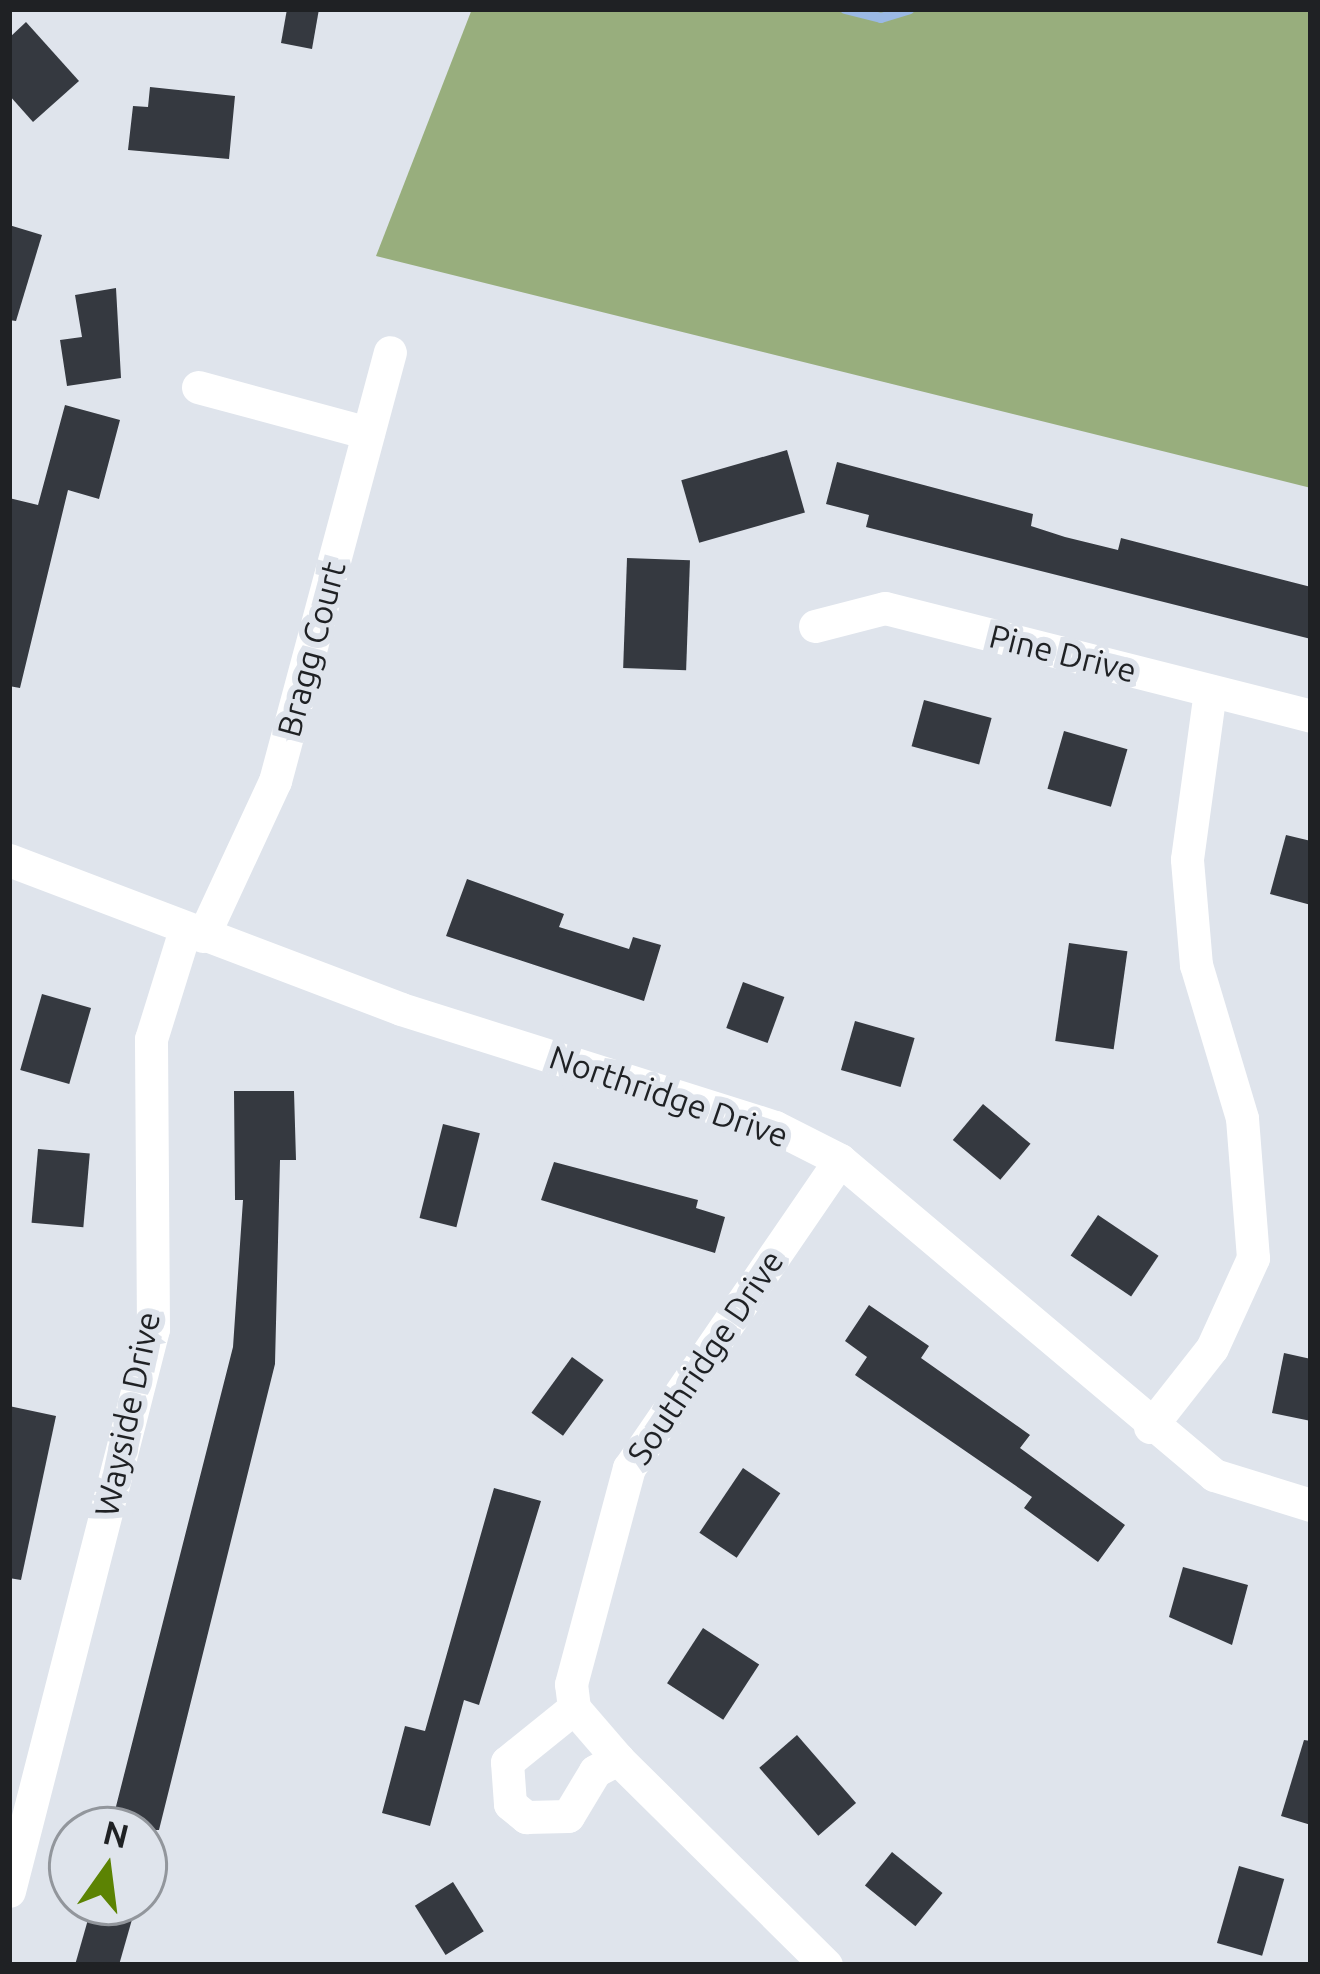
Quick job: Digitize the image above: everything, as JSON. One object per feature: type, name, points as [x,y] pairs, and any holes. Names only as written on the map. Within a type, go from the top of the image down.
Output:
[{"type":"street","name":"Bragg Court","points":[[194,933],[275,781],[390,352]]},
{"type":"street","points":[[198,387],[368,433]]},
{"type":"street","name":"Pine Drive","points":[[815,626],[885,608],[1311,716]]},
{"type":"street","points":[[1150,1426],[1212,1348],[1253,1258],[1242,1118],[1196,965],[1187,859],[1210,691]]},
{"type":"street","name":"Northridge Drive","points":[[9,860],[194,933],[775,1127],[840,1160],[1150,1426],[1214,1475],[1311,1505]]},
{"type":"street","name":"Wayside Drive","points":[[9,1892],[153,1329],[151,1039],[194,933]]},
{"type":"street","name":"Southridge Drive","points":[[574,1708],[579,1646],[629,1468],[840,1160]]},
{"type":"street","points":[[618,1760],[595,1771],[568,1816],[526,1817],[509,1804],[507,1762],[574,1708],[618,1760],[826,1965]]},
{"type":"green space","points":[[472,9],[1311,9],[1311,488],[376,256]]},
{"type":"building","points":[[287,9],[319,9],[312,49],[281,43]]},
{"type":"building","points":[[26,22],[79,81],[33,122],[9,95],[9,38]]},
{"type":"building","points":[[150,87],[235,96],[229,159],[128,150],[133,106],[148,107]]},
{"type":"building","points":[[9,225],[42,235],[16,321],[9,320]]},
{"type":"building","points":[[116,288],[121,378],[67,386],[60,340],[82,337],[75,295]]},
{"type":"building","points":[[65,405],[120,420],[99,499],[68,490],[20,688],[9,686],[9,498],[38,505]]},
{"type":"building","points":[[787,450],[805,512],[699,543],[681,480]]},
{"type":"building","points":[[837,462],[1033,514],[1031,526],[1065,537],[1118,550],[1121,538],[1311,587],[1311,639],[866,527],[869,515],[826,504]]},
{"type":"building","points":[[627,558],[690,560],[686,670],[623,668]]},
{"type":"building","points":[[924,700],[992,718],[979,764],[912,746]]},
{"type":"building","points":[[1064,731],[1127,749],[1111,807],[1047,789]]},
{"type":"building","points":[[1286,835],[1311,841],[1311,905],[1270,894]]},
{"type":"building","points":[[467,879],[564,914],[559,927],[629,949],[633,937],[661,945],[644,1001],[446,936]]},
{"type":"building","points":[[1069,943],[1127,951],[1114,1049],[1055,1041]]},
{"type":"building","points":[[743,982],[784,997],[768,1043],[726,1028]]},
{"type":"building","points":[[42,994],[91,1008],[69,1084],[20,1070]]},
{"type":"building","points":[[855,1021],[915,1038],[901,1087],[841,1070]]},
{"type":"building","points":[[234,1091],[294,1091],[296,1160],[280,1160],[275,1364],[165,1806],[116,1806],[233,1347],[243,1200],[235,1200]]},
{"type":"building","points":[[983,1104],[1030,1144],[1000,1180],[953,1140]]},
{"type":"building","points":[[443,1124],[480,1133],[456,1227],[420,1218]]},
{"type":"building","points":[[38,1149],[90,1154],[83,1227],[32,1223]]},
{"type":"building","points":[[554,1162],[698,1200],[696,1208],[725,1217],[715,1253],[541,1200]]},
{"type":"building","points":[[1098,1215],[1159,1256],[1131,1296],[1071,1256]]},
{"type":"building","points":[[869,1305],[929,1346],[921,1358],[1030,1435],[1020,1448],[1125,1525],[1098,1562],[1024,1508],[1032,1497],[855,1375],[867,1357],[845,1341]]},
{"type":"building","points":[[1284,1353],[1311,1359],[1311,1421],[1272,1413]]},
{"type":"building","points":[[572,1357],[604,1380],[563,1436],[531,1413]]},
{"type":"building","points":[[9,1406],[56,1416],[21,1580],[9,1578]]},
{"type":"building","points":[[743,1468],[780,1493],[737,1558],[699,1533]]},
{"type":"building","points":[[494,1488],[541,1501],[479,1705],[464,1700],[430,1826],[382,1813],[405,1726],[425,1731]]},
{"type":"building","points":[[1183,1567],[1248,1585],[1232,1645],[1169,1617]]},
{"type":"building","points":[[703,1628],[759,1664],[723,1720],[667,1683]]},
{"type":"building","points":[[797,1735],[856,1803],[818,1836],[759,1768]]},
{"type":"building","points":[[1304,1740],[1311,1741],[1311,1825],[1281,1816]]},
{"type":"building","points":[[892,1852],[943,1893],[915,1926],[865,1885]]},
{"type":"building","points":[[1239,1866],[1284,1879],[1262,1956],[1217,1943]]},
{"type":"building","points":[[453,1882],[484,1931],[446,1955],[415,1906]]},
{"type":"building","points":[[86,1926],[130,1926],[119,1965],[75,1965]]},
{"type":"waterway","points":[[845,9],[881,18],[910,9]]}]
